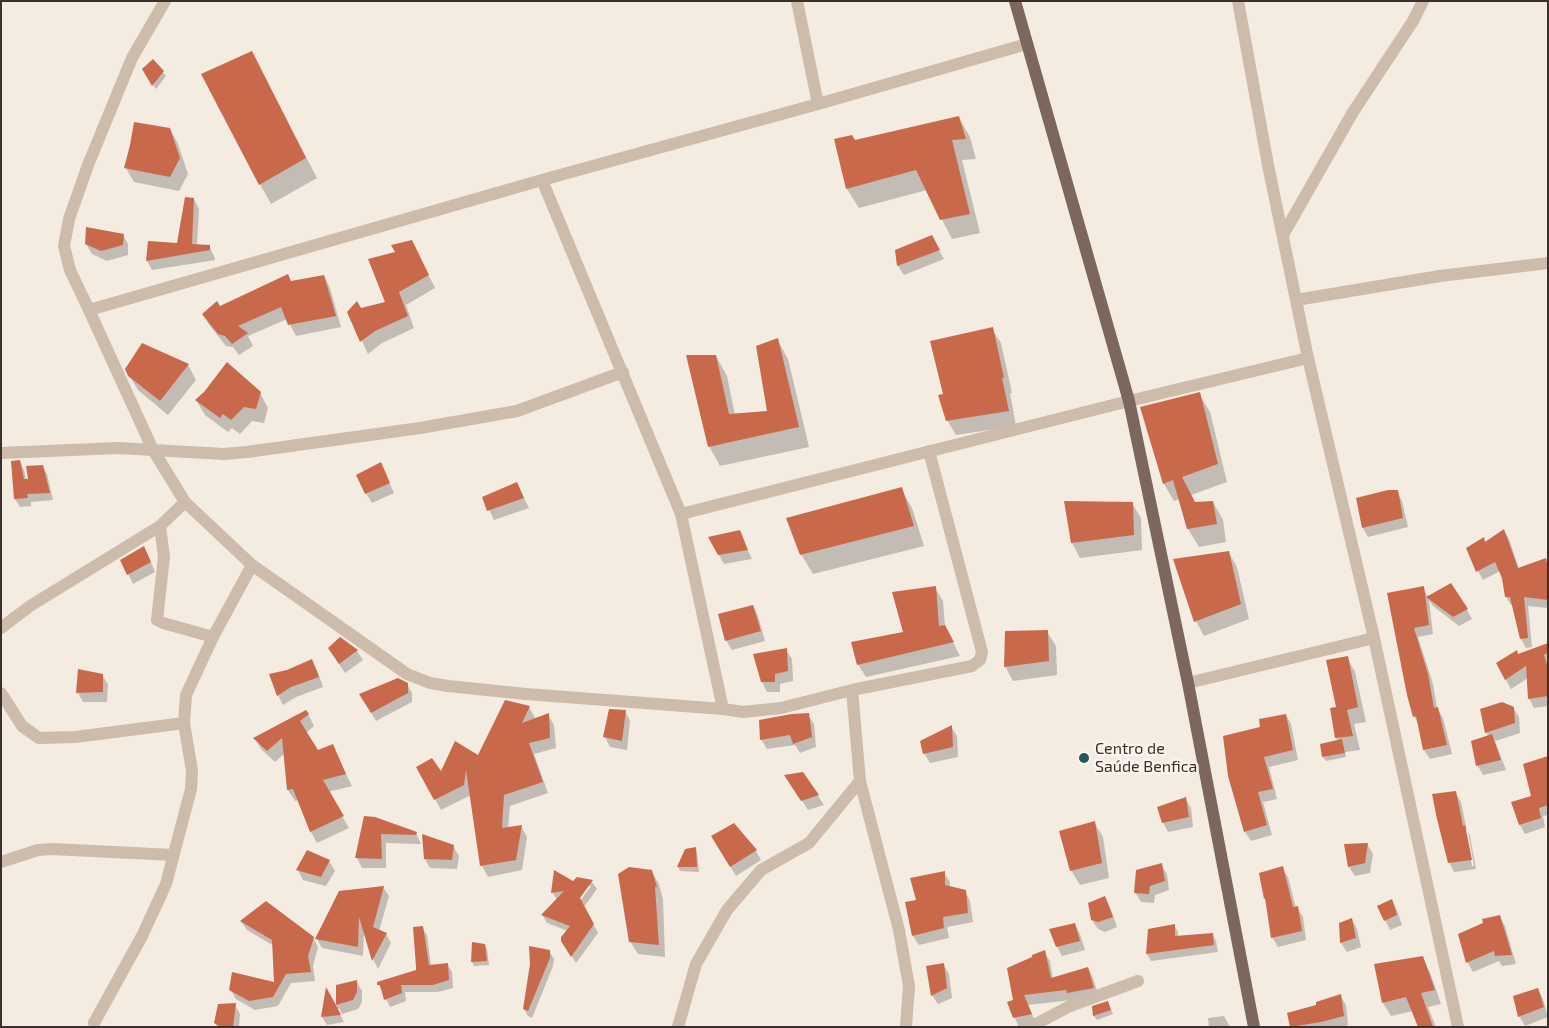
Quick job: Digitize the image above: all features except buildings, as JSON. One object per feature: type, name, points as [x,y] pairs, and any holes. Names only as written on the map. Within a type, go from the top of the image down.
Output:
[{"type":"main road","points":[[1015,1],[1129,401],[1188,683],[1254,1027]]},
{"type":"street","points":[[165,1],[132,58],[88,165],[69,219],[64,246],[70,270],[153,450],[185,502],[252,565],[407,674],[430,683],[448,686],[744,712],[781,708],[852,690],[972,666],[980,660],[982,652],[929,451]]},
{"type":"street","points":[[797,1],[818,104]]},
{"type":"street","points":[[1238,1],[1308,358],[1374,638],[1458,1027]]},
{"type":"street","points":[[1283,235],[1353,112],[1413,21],[1423,1]]},
{"type":"street","points":[[90,310],[542,180],[1027,44]]},
{"type":"street","points":[[542,180],[681,514],[723,709]]},
{"type":"street","points":[[1296,300],[1440,276],[1548,263]]},
{"type":"street","points":[[681,514],[1308,358]]},
{"type":"street","points":[[1,453],[118,448],[224,454],[247,452],[420,428],[517,410],[623,372]]},
{"type":"street","points":[[1,628],[30,606],[160,526],[185,502]]},
{"type":"street","points":[[160,526],[164,557],[158,620],[163,624],[213,637]]},
{"type":"street","points":[[94,1023],[142,936],[166,884],[191,789],[192,771],[184,722],[186,695],[213,637],[252,565]]},
{"type":"street","points":[[1188,683],[1374,638]]},
{"type":"street","points":[[852,690],[860,781],[898,930],[909,986],[906,1027]]},
{"type":"street","points":[[1,693],[22,726],[38,738],[75,736],[184,722]]},
{"type":"street","points":[[678,1027],[696,964],[727,910],[761,870],[809,843],[860,781]]},
{"type":"street","points":[[1,862],[38,850],[52,849],[173,856]]},
{"type":"street","points":[[1039,1025],[1070,1006],[1138,981]]},
{"type":"place","name":"Centro de Saúde Benfica","points":[[1084,758]]}]
